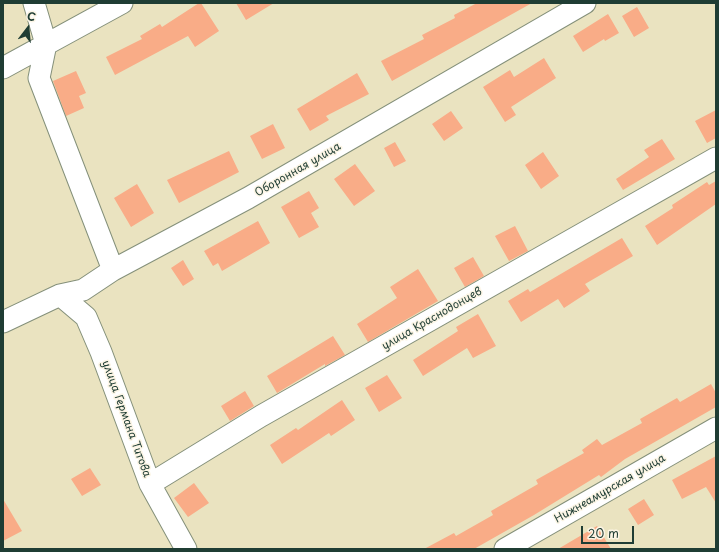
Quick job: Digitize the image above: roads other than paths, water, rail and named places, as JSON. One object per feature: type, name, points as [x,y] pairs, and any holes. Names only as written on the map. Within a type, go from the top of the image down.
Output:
[{"type":"street","points":[[34,3],[46,44],[39,78],[113,270]]},
{"type":"street","points":[[3,68],[122,3]]},
{"type":"street","name":"Оборонная улица","points":[[3,321],[60,296],[83,290],[113,270],[248,198],[585,3]]},
{"type":"street","name":"улица Краснодонцев","points":[[150,484],[261,416],[716,158]]},
{"type":"street","name":"улица Германа Титова","points":[[60,296],[86,317],[102,352],[150,484],[186,549]]},
{"type":"street","name":"Нижнеамурская улица","points":[[504,549],[716,428]]}]
